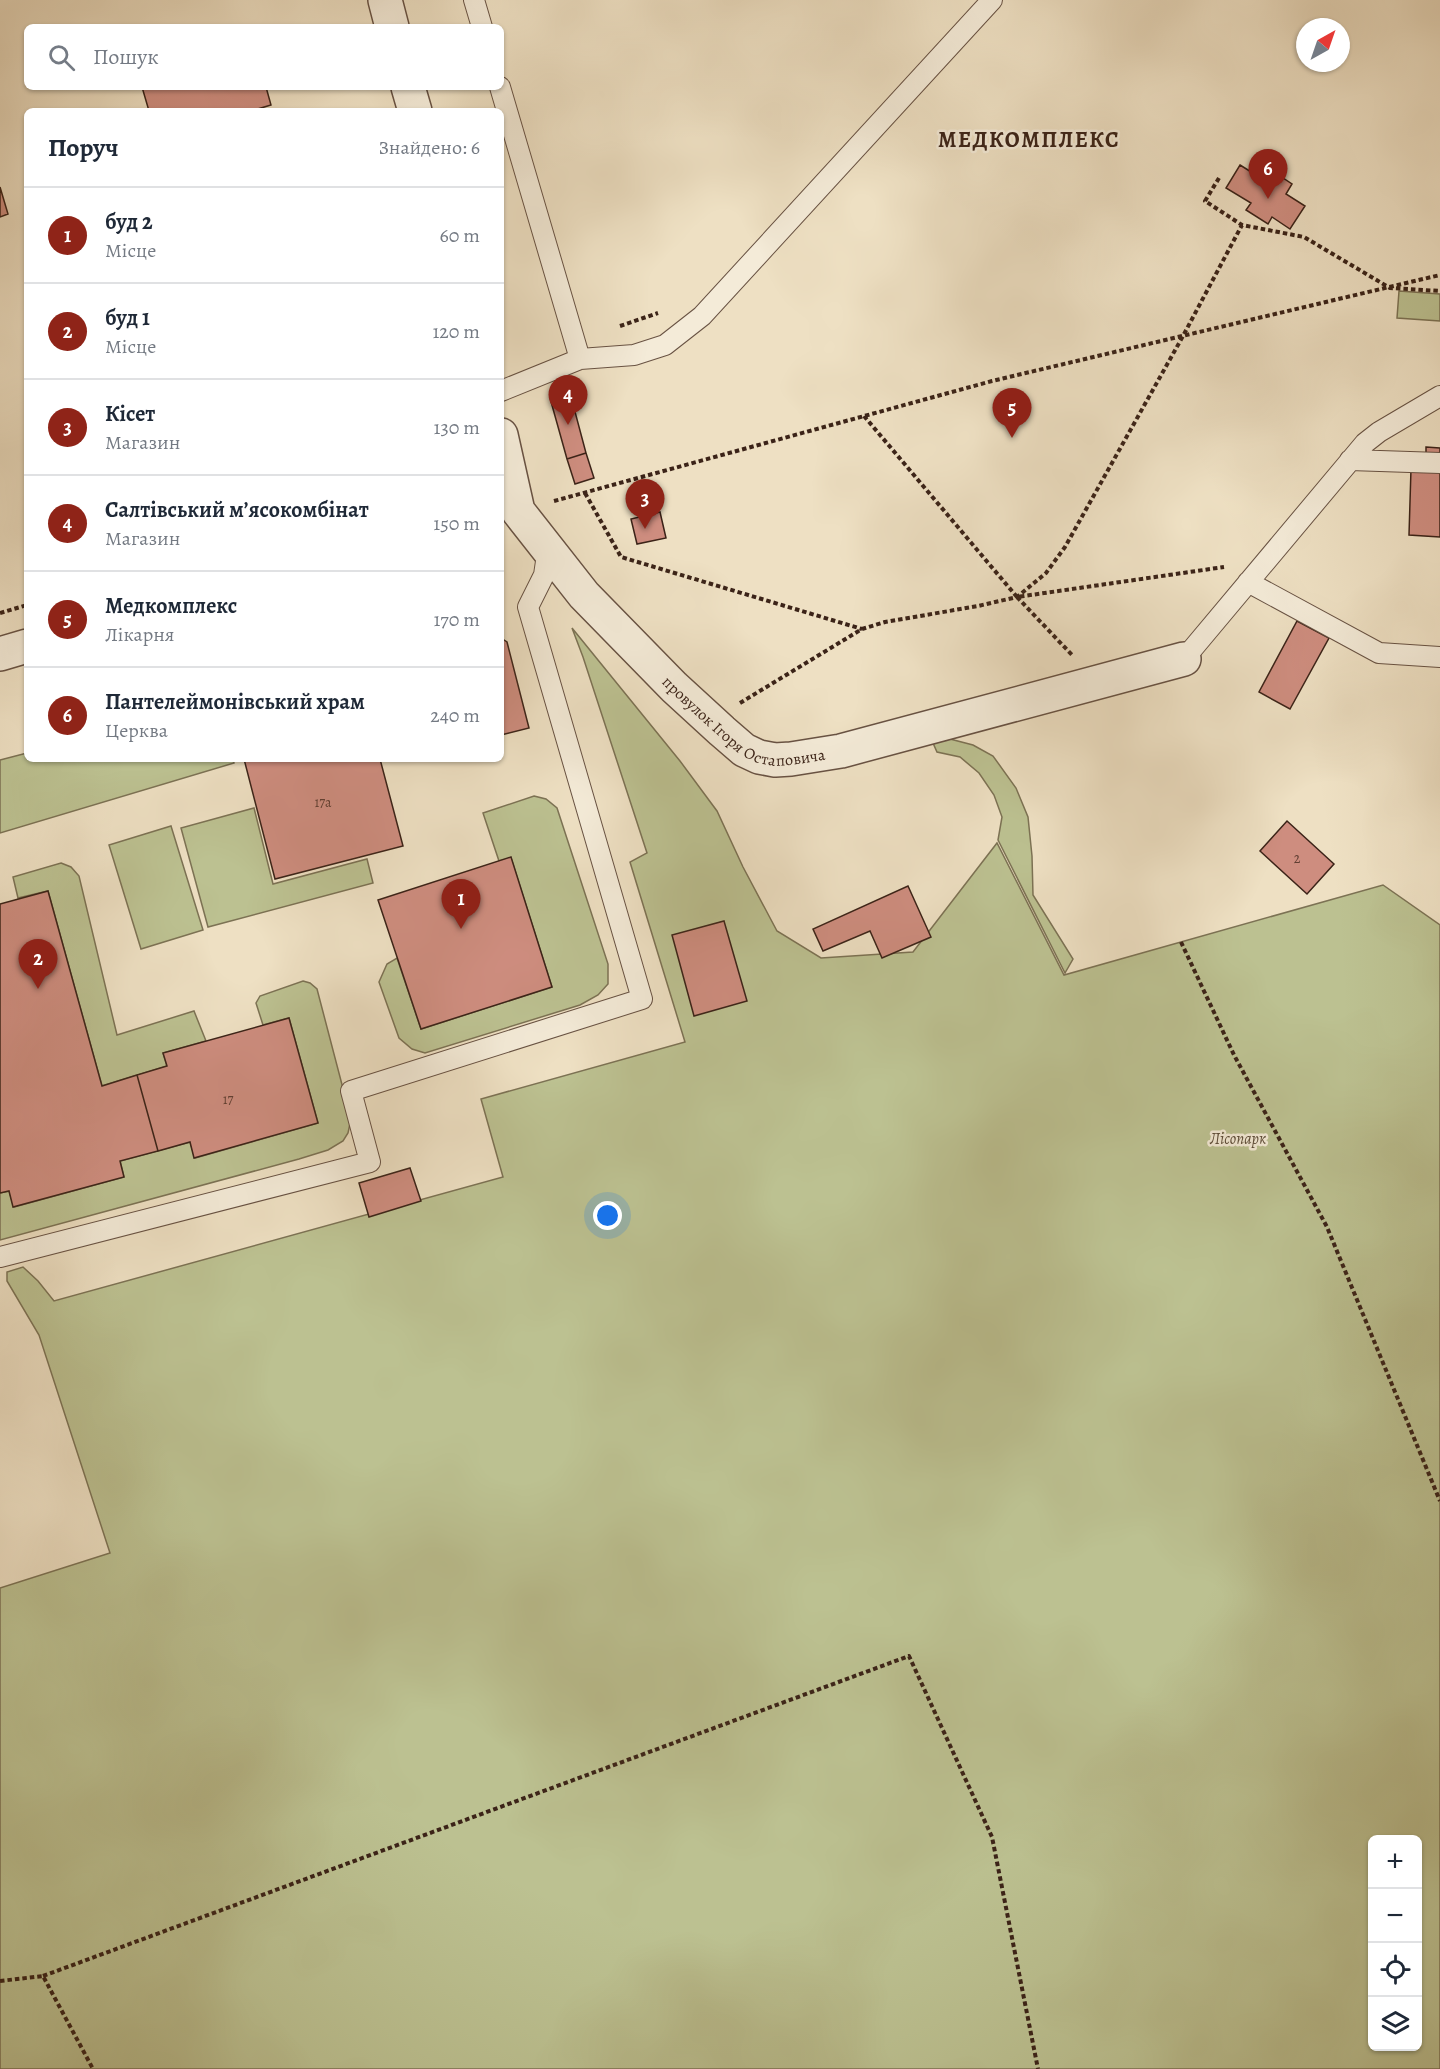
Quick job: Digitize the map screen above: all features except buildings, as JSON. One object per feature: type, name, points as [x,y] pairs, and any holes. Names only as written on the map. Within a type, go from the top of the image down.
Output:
[{"type":"street","points":[[385,0],[391,24]]},
{"type":"street","points":[[409,90],[414,108]]},
{"type":"street","name":"провулок Ігоря Остаповича","points":[[504,461],[510,513],[548,548],[584,595],[674,687],[744,750],[759,758],[791,759],[841,751],[1184,659]]},
{"type":"street","points":[[0,654],[24,647]]},
{"type":"lane","points":[[474,0],[481,24]]},
{"type":"lane","points":[[504,389],[578,349],[634,355],[664,345],[702,316],[992,0]]},
{"type":"lane","points":[[501,90],[578,349]]},
{"type":"lane","points":[[1184,659],[1365,443],[1379,432],[1440,396]]},
{"type":"lane","points":[[1350,460],[1440,463]]},
{"type":"lane","points":[[0,1257],[370,1162],[351,1091],[642,999],[528,607],[544,575],[548,548]]},
{"type":"lane","points":[[1248,582],[1380,653],[1440,657]]},
{"type":"path","points":[[1220,178],[1205,201],[1242,225],[1304,237],[1390,288],[1440,291]]},
{"type":"path","points":[[1017,597],[1046,573],[1065,547],[1242,225]]},
{"type":"path","points":[[510,513],[992,381],[1440,275]]},
{"type":"path","points":[[578,349],[660,313]]},
{"type":"path","points":[[864,416],[1017,597],[1096,682]]},
{"type":"path","points":[[585,493],[621,557],[862,629]]},
{"type":"path","points":[[711,721],[862,629],[885,622],[1017,597],[1266,561]]},
{"type":"path","points":[[0,613],[24,606]]},
{"type":"path","points":[[1181,942],[1234,1055],[1327,1227],[1440,1501]]},
{"type":"path","points":[[0,1981],[43,1976],[909,1656],[992,1837],[1038,2069]]},
{"type":"path","points":[[43,1976],[93,2069]]},
{"type":"green space","points":[[1399,291],[1440,294],[1440,321],[1397,318]]},
{"type":"green space","name":"Лісопарк","points":[[572,628],[680,761],[717,811],[777,931],[821,958],[913,952],[997,843],[1064,975],[1383,885],[1440,925],[1440,2069],[0,2069],[0,1588],[110,1553],[39,1335],[7,1281],[7,1272],[23,1267],[54,1301],[503,1177],[481,1099],[685,1042],[630,862],[647,853]]},
{"type":"green space","points":[[950,739],[973,745],[993,756],[1016,788],[1028,817],[1033,895],[1073,959],[1065,973],[998,840],[1002,817],[994,795],[979,773],[960,757],[937,752],[933,743]]},
{"type":"green space","points":[[24,754],[24,762],[234,763],[0,833],[0,760]]},
{"type":"green space","points":[[534,796],[546,799],[557,808],[608,964],[608,984],[598,995],[580,1005],[425,1053],[412,1049],[399,1038],[379,982],[387,964],[397,958],[421,1029],[552,987],[511,858],[499,861],[483,813]]},
{"type":"green space","points":[[254,808],[273,884],[367,859],[373,883],[208,927],[181,828]]},
{"type":"green space","points":[[171,826],[203,930],[141,949],[109,845]]},
{"type":"green space","points":[[61,863],[71,867],[79,876],[117,1035],[194,1011],[206,1041],[163,1053],[167,1066],[102,1086],[48,891],[18,898],[13,877]]},
{"type":"green space","points":[[303,981],[317,989],[351,1119],[348,1133],[343,1141],[328,1150],[299,1159],[0,1240],[0,1193],[9,1191],[14,1207],[124,1177],[120,1161],[190,1142],[195,1158],[318,1123],[289,1018],[263,1025],[256,1003],[260,996]]},
{"type":"place","name":"Пантелеймонівський храм","points":[[1268,199]]},
{"type":"place","name":"Салтівський мʼясокомбінат","points":[[568,425]]},
{"type":"place","name":"Медкомплекс","points":[[1012,438]]},
{"type":"place","name":"Кісет","points":[[645,529]]},
{"type":"place","name":"буд 2","points":[[461,929]]},
{"type":"place","name":"буд 1","points":[[38,989]]},
{"type":"district","name":"МЕДКОМПЛЕКС","points":[[1029,139]]}]
